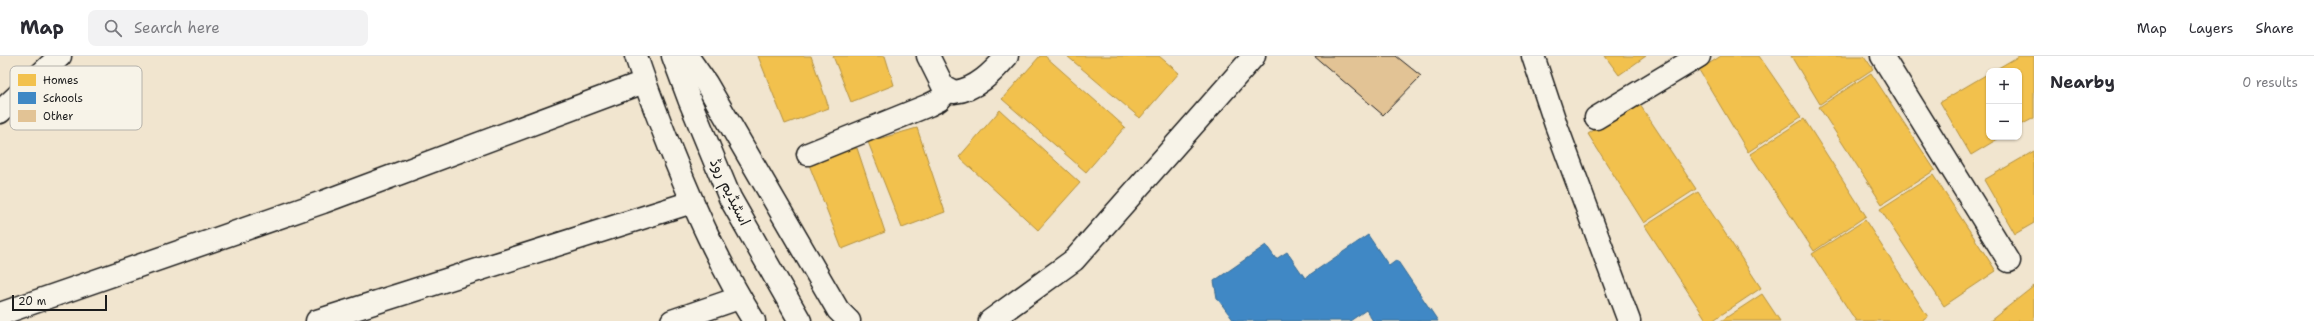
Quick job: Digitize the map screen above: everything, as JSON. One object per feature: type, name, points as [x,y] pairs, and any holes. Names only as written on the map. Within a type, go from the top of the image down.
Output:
[{"type":"street","points":[[49,66],[60,56]]},
{"type":"street","points":[[636,56],[644,82],[692,202],[739,298],[754,321]]},
{"type":"street","name":"اسٹیڈیم روڈ","points":[[673,56],[730,198],[800,321]]},
{"type":"street","points":[[687,56],[710,89],[838,310],[849,321]]},
{"type":"street","points":[[928,56],[938,79],[948,90],[962,91],[974,86],[996,68],[1007,56]]},
{"type":"street","points":[[990,321],[1074,260],[1254,56]]},
{"type":"street","points":[[1533,56],[1556,125],[1629,321]]},
{"type":"street","points":[[1596,118],[1699,56]]},
{"type":"street","points":[[1882,56],[2009,261]]},
{"type":"street","points":[[0,314],[322,202],[644,82]]},
{"type":"street","points":[[808,154],[934,102],[945,95],[948,90]]},
{"type":"street","points":[[0,112],[10,103]]},
{"type":"street","points":[[317,321],[692,202]]},
{"type":"street","points":[[672,321],[739,298]]},
{"type":"building: Homes","points":[[758,56],[811,56],[829,108],[785,124]]},
{"type":"building: Homes","points":[[833,56],[885,56],[894,85],[851,102]]},
{"type":"building: Homes","points":[[1040,56],[1045,56],[1125,127],[1086,172],[1002,99]]},
{"type":"building: Homes","points":[[1067,56],[1159,56],[1179,73],[1140,118]]},
{"type":"building: Homes","points":[[1605,56],[1646,56],[1619,75]]},
{"type":"building: Homes","points":[[1721,56],[1759,56],[1801,117],[1748,152],[1699,70]]},
{"type":"building: Homes","points":[[1791,56],[1864,56],[1873,69],[1820,104]]},
{"type":"building: Homes","points":[[2019,56],[2034,56],[2034,118],[2022,124],[2022,68],[1998,68]]},
{"type":"building: Homes","points":[[1871,73],[1935,170],[1882,204],[1819,107]]},
{"type":"building: Homes","points":[[1986,75],[1986,140],[1996,140],[1971,155],[1940,102]]},
{"type":"building: Homes","points":[[1638,102],[1696,189],[1644,223],[1588,134]]},
{"type":"building: Homes","points":[[1000,110],[1080,183],[1038,230],[959,157]]},
{"type":"building: Homes","points":[[1804,119],[1866,216],[1814,251],[1750,154]]},
{"type":"building: Homes","points":[[917,128],[945,212],[902,228],[868,142]]},
{"type":"building: Homes","points":[[857,148],[885,232],[842,249],[808,162]]},
{"type":"building: Homes","points":[[2034,151],[2034,223],[2015,234],[1984,180]]},
{"type":"building: Homes","points":[[1933,175],[1996,271],[1944,306],[1880,209]]},
{"type":"building: Homes","points":[[1698,192],[1761,288],[1712,321],[1707,321],[1645,226]]},
{"type":"building: Homes","points":[[1865,220],[1928,317],[1922,321],[1856,321],[1812,254]]},
{"type":"building: Homes","points":[[2034,286],[2034,321],[1990,321]]},
{"type":"building: Homes","points":[[1762,294],[1780,321],[1721,321]]},
{"type":"building: Schools","points":[[1368,235],[1389,266],[1397,260],[1438,321],[1373,321],[1366,310],[1350,321],[1234,321],[1217,298],[1214,281],[1266,245],[1276,259],[1287,252],[1305,278]]},
{"type":"building: Other","points":[[1314,56],[1396,56],[1421,76],[1383,115]]}]
